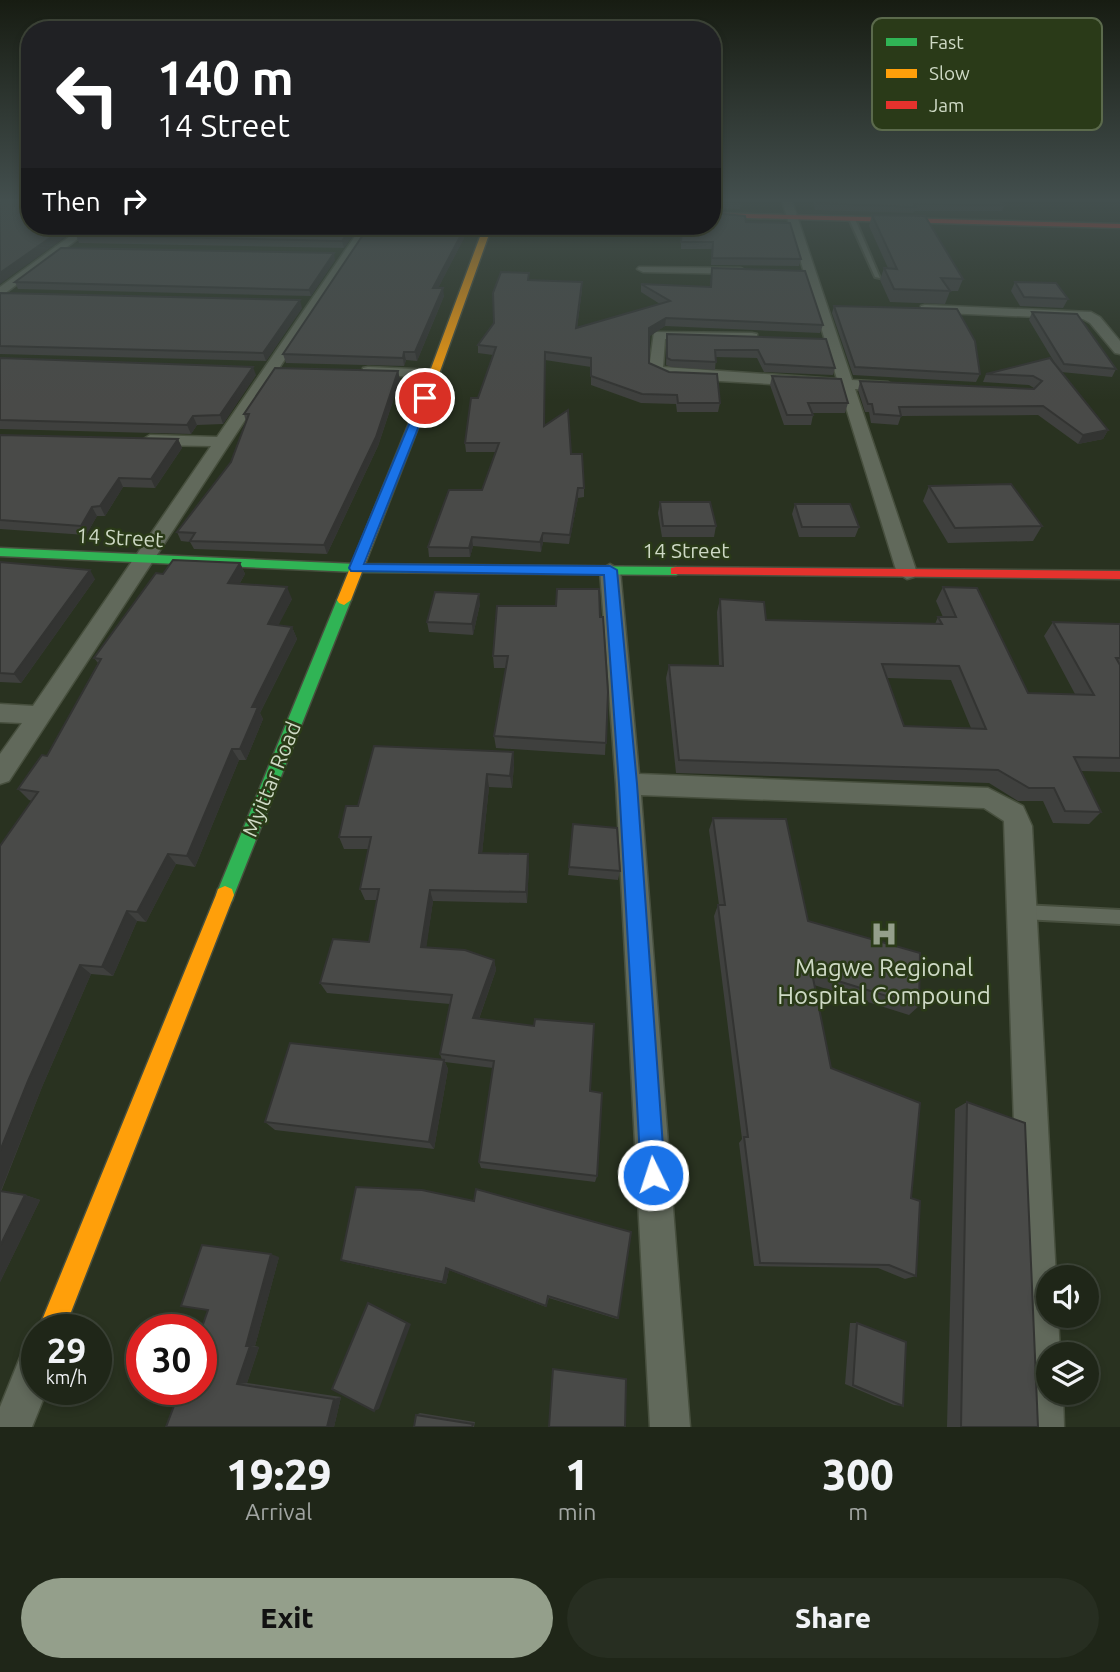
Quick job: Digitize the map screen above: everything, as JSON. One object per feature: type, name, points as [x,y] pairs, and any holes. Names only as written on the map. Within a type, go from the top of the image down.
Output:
[{"type":"street","points":[[0,293],[34,268]]},
{"type":"street","points":[[0,774],[272,368],[332,268]]},
{"type":"street","name":"Myittar Road","points":[[57,1314],[435,374],[473,268]]},
{"type":"street","points":[[803,268],[828,306],[825,340],[846,384],[907,573]]},
{"type":"street","points":[[643,269],[759,272]]},
{"type":"street","points":[[0,293],[27,294]]},
{"type":"street","points":[[917,309],[1086,315],[1095,320],[1120,350]]},
{"type":"street","points":[[763,337],[665,333],[657,339],[656,369],[667,374],[898,386]]},
{"type":"street","points":[[353,371],[435,374]]},
{"type":"street","points":[[139,440],[222,442]]},
{"type":"street","name":"14 Street","points":[[0,552],[356,568],[1120,575]]},
{"type":"street","points":[[610,570],[628,784],[670,1427]]},
{"type":"street","points":[[0,713],[40,715]]},
{"type":"street","points":[[628,784],[988,798],[1014,814],[1019,826],[1044,1427]]},
{"type":"street","points":[[12,1427],[21,1404]]},
{"type":"lane","points":[[874,268],[878,277]]},
{"type":"lane","points":[[1023,912],[1120,917]]},
{"type":"building","points":[[34,268],[324,268],[309,290],[15,282]]},
{"type":"building","points":[[341,268],[444,268],[433,288],[443,288],[415,352],[404,352],[403,358],[283,354]]},
{"type":"building","points":[[712,268],[805,271],[823,325],[666,318],[649,328],[649,363],[669,372],[717,374],[720,403],[678,403],[677,395],[642,394],[591,376],[591,358],[545,352],[544,426],[568,410],[571,454],[582,454],[584,488],[578,488],[570,535],[543,533],[540,542],[472,537],[469,548],[428,547],[449,490],[482,490],[499,443],[465,443],[471,398],[478,398],[496,347],[478,345],[494,323],[493,293],[501,272],[529,273],[528,280],[582,282],[576,328],[670,301],[641,284],[711,287]]},
{"type":"building","points":[[884,268],[956,268],[963,279],[941,278],[950,291],[894,289]]},
{"type":"building","points":[[1015,282],[1056,283],[1068,299],[1024,297]]},
{"type":"building","points":[[0,293],[300,300],[263,353],[0,346]]},
{"type":"building","points":[[834,306],[957,309],[975,341],[980,374],[855,367]]},
{"type":"building","points":[[1032,312],[1077,314],[1116,369],[1064,364]]},
{"type":"building","points":[[667,334],[826,339],[835,368],[765,364],[758,350],[715,350],[716,362],[671,360],[667,358]]},
{"type":"building","points":[[0,358],[253,367],[220,415],[193,416],[187,425],[0,420]]},
{"type":"building","points":[[1050,358],[1108,430],[1083,435],[1043,406],[899,407],[901,416],[874,414],[860,381],[1034,389],[1042,381],[1033,376],[986,374]]},
{"type":"building","points":[[275,368],[398,371],[376,437],[324,545],[190,541],[195,533],[177,532],[231,462],[249,414],[244,414]]},
{"type":"building","points":[[772,376],[841,379],[848,403],[808,403],[813,415],[787,415]]},
{"type":"building","points":[[0,435],[178,439],[151,479],[119,478],[100,506],[92,507],[81,526],[0,520]]},
{"type":"building","points":[[1011,484],[1042,526],[955,528],[929,486]]},
{"type":"building","points":[[660,502],[710,502],[716,526],[663,526]]},
{"type":"building","points":[[795,504],[850,504],[859,527],[802,527]]},
{"type":"building","points":[[173,560],[240,563],[228,583],[287,587],[268,624],[292,627],[252,707],[258,707],[240,749],[232,749],[187,856],[168,854],[137,912],[127,911],[102,967],[80,965],[0,1151],[0,846],[38,792],[18,789],[42,755],[47,756],[101,659],[94,658],[156,573],[163,574]]},
{"type":"building","points":[[0,562],[90,570],[14,674],[0,673]]},
{"type":"building","points":[[943,587],[977,588],[1028,693],[1094,695],[1053,622],[1120,624],[1120,658],[1116,658],[1120,665],[1120,758],[1074,757],[1101,812],[1065,811],[1054,788],[1029,788],[998,770],[679,760],[669,665],[723,666],[720,599],[764,602],[766,620],[942,624],[938,617],[956,617]],"holes":[[[882,664],[959,666],[986,729],[904,726]]]},
{"type":"building","points":[[557,589],[599,589],[608,692],[606,743],[494,736],[508,656],[493,656],[497,606],[556,606]]},
{"type":"building","points":[[435,592],[479,594],[472,624],[427,622]]},
{"type":"building","points":[[374,746],[513,752],[510,776],[487,774],[479,853],[528,854],[526,892],[430,890],[421,947],[465,950],[494,960],[473,1018],[534,1026],[535,1019],[594,1024],[590,1091],[602,1093],[597,1176],[479,1162],[494,1061],[440,1054],[452,995],[320,983],[333,939],[369,942],[379,889],[360,889],[371,837],[339,837],[346,806],[358,806]]},
{"type":"building","points":[[713,818],[786,819],[808,921],[920,953],[919,1006],[812,973],[831,1068],[920,1103],[911,1198],[920,1201],[916,1276],[889,1265],[760,1263],[744,1137],[748,1137],[718,905],[725,905]]},
{"type":"building","points":[[573,824],[617,828],[620,871],[569,867]]},
{"type":"building","points":[[290,1043],[444,1060],[429,1142],[265,1122]]},
{"type":"building","points":[[967,1102],[1025,1123],[1038,1427],[961,1427]]},
{"type":"building","points":[[356,1187],[422,1190],[474,1201],[476,1189],[631,1232],[618,1318],[548,1296],[546,1306],[446,1268],[443,1282],[341,1260]]},
{"type":"building","points":[[0,1191],[25,1195],[0,1246]]},
{"type":"building","points":[[202,1245],[271,1254],[246,1346],[250,1346],[237,1384],[334,1399],[327,1427],[166,1427],[174,1405],[217,1405],[217,1314],[207,1314],[208,1310],[181,1306]]},
{"type":"building","points":[[368,1303],[407,1323],[374,1411],[332,1389]]},
{"type":"building","points":[[857,1323],[906,1342],[903,1406],[853,1385]]},
{"type":"building","points":[[553,1369],[626,1379],[625,1427],[549,1427]]},
{"type":"building","points":[[416,1415],[473,1424],[472,1427],[414,1427]]},
{"type":"traffic: fast","points":[[0,552],[356,568],[676,571]]},
{"type":"traffic: fast","points":[[225,895],[344,600]]},
{"type":"traffic: slow","points":[[344,600],[434,374],[473,268]]},
{"type":"traffic: slow","points":[[57,1314],[225,895]]},
{"type":"traffic: jam","points":[[676,571],[1120,575]]},
{"type":"place","name":"Magwe Regional Hospital Compound","points":[[884,934]]},
{"type":"route","points":[[425,398],[356,568],[610,570],[628,784],[653,1175]]}]
